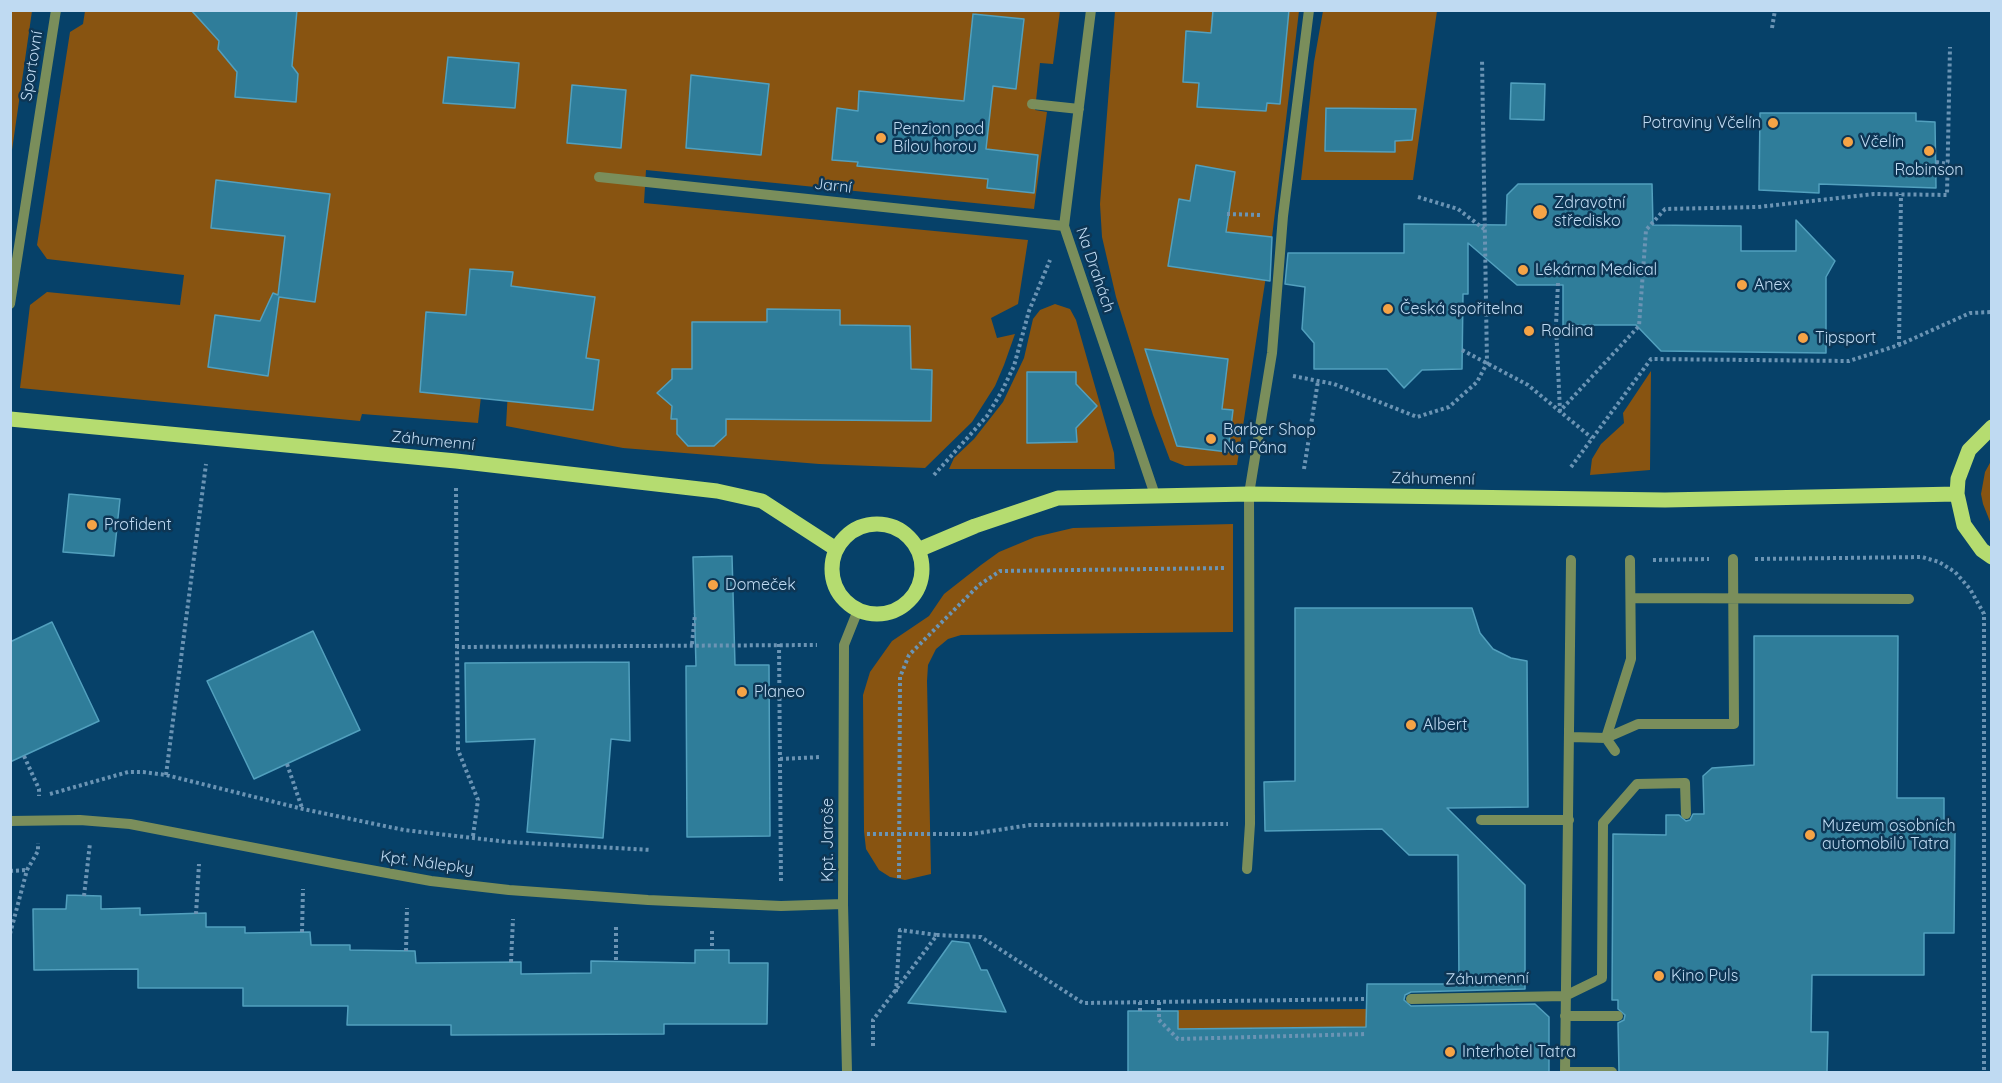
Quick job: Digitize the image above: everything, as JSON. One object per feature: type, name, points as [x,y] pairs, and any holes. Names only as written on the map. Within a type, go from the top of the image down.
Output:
[{"type":"main road","name":"Záhumenní","points":[[10,419],[210,436],[456,461],[717,491],[762,501],[836,549]]},
{"type":"main road","points":[[1992,427],[1969,450],[1958,478],[1957,494],[1964,525],[1982,550],[1992,557]]},
{"type":"main road","name":"Záhumenní","points":[[918,550],[975,526],[1058,498],[1249,494],[1665,500],[1957,494]]},
{"type":"main road","points":[[877,524],[897,529],[909,538],[918,550],[921,577],[917,590],[909,601],[898,609],[885,614],[871,614],[858,610],[846,602],[837,591],[832,563],[836,549],[856,529],[877,524]]},
{"type":"street","name":"Sportovní","points":[[10,304],[56,10]]},
{"type":"street","name":"Na Drahách","points":[[1091,10],[1064,226],[1155,495]]},
{"type":"street","points":[[1247,869],[1250,824],[1249,494],[1272,353],[1284,208],[1309,10]]},
{"type":"street","points":[[1032,104],[1079,109]]},
{"type":"street","name":"Jarní","points":[[599,177],[1064,226]]},
{"type":"street","points":[[1571,736],[1606,738],[1638,724],[1734,724],[1733,559]]},
{"type":"street","points":[[1571,560],[1571,736],[1565,1072],[1612,1072]]},
{"type":"street","points":[[1606,738],[1631,659],[1630,560]]},
{"type":"street","points":[[1630,598],[1909,599]]},
{"type":"street","name":"Kpt. Jaroše","points":[[847,1072],[843,904],[844,645],[858,610]]},
{"type":"street","points":[[1606,738],[1615,751]]},
{"type":"street","name":"Záhumenní","points":[[1411,999],[1565,996],[1602,978],[1603,823],[1633,779],[1685,783],[1686,814]]},
{"type":"street","name":"Kpt. Nálepky","points":[[10,821],[41,819],[130,824],[365,869],[509,890],[781,906],[843,904]]},
{"type":"street","points":[[1480,820],[1569,820]]},
{"type":"street","points":[[1565,1016],[1618,1016]]},
{"type":"path","points":[[1772,28],[1774,10]]},
{"type":"path","points":[[1560,411],[1639,326],[1646,230],[1665,209],[1758,207],[1874,194],[1947,195],[1950,47]]},
{"type":"path","points":[[1268,371],[1334,384],[1417,417],[1449,407],[1477,382],[1487,363],[1482,59]]},
{"type":"path","points":[[1936,162],[1949,164]]},
{"type":"path","points":[[1899,345],[1901,194]]},
{"type":"path","points":[[1418,196],[1458,209],[1485,229]]},
{"type":"path","points":[[1227,214],[1271,215]]},
{"type":"path","points":[[934,475],[987,416],[1002,391],[1014,366],[1029,310],[1064,226]]},
{"type":"path","points":[[1558,283],[1556,325],[1560,411]]},
{"type":"path","points":[[1571,467],[1651,360],[1849,361],[1899,345],[1970,313],[1992,312]]},
{"type":"path","points":[[1462,350],[1528,385],[1592,438]]},
{"type":"path","points":[[1303,474],[1318,381]]},
{"type":"path","points":[[166,775],[210,436]]},
{"type":"path","points":[[456,461],[458,750],[478,800],[473,836]]},
{"type":"path","points":[[1630,560],[1922,557],[1939,561],[1955,572],[1970,589],[1984,614],[1984,1072]]},
{"type":"path","points":[[899,878],[900,677],[909,655],[979,585],[1000,571],[1233,568]]},
{"type":"path","points":[[692,644],[695,614]]},
{"type":"path","points":[[779,644],[781,849]]},
{"type":"path","points":[[457,647],[817,645]]},
{"type":"path","points":[[1985,652],[1992,652]]},
{"type":"path","points":[[10,934],[27,870],[38,851],[41,819],[39,789],[24,756]]},
{"type":"path","points":[[780,759],[822,757]]},
{"type":"path","points":[[287,764],[303,809]]},
{"type":"path","points":[[39,796],[128,772],[166,775],[303,809],[404,830],[473,836],[508,842],[651,850]]},
{"type":"path","points":[[865,834],[972,834],[1030,825],[1250,824]]},
{"type":"path","points":[[84,896],[90,843]]},
{"type":"path","points":[[196,914],[199,864]]},
{"type":"path","points":[[10,871],[27,870]]},
{"type":"path","points":[[302,932],[303,889]]},
{"type":"path","points":[[406,951],[407,908]]},
{"type":"path","points":[[511,962],[513,919]]},
{"type":"path","points":[[616,927],[616,960]]},
{"type":"path","points":[[896,993],[900,930],[981,937],[1083,1003],[1366,999]]},
{"type":"path","points":[[712,931],[712,950]]},
{"type":"path","points":[[873,1052],[873,1020],[896,993],[937,935]]},
{"type":"path","points":[[1140,1002],[1140,1011]]},
{"type":"path","points":[[1159,1002],[1160,1020],[1178,1039],[1366,1034]]},
{"type":"shaded area","points":[[10,11],[32,11],[11,157]]},
{"type":"shaded area","points":[[85,11],[1060,11],[1053,64],[1040,63],[1035,110],[1047,112],[1034,209],[646,170],[644,203],[1028,240],[1018,304],[991,318],[997,338],[1015,334],[1004,365],[995,386],[972,422],[925,468],[819,464],[623,448],[506,426],[509,372],[484,370],[478,423],[362,414],[360,421],[20,388],[30,305],[47,292],[180,305],[184,275],[47,259],[37,245],[70,32],[83,24]]},
{"type":"shaded area","points":[[1115,11],[1299,11],[1272,237],[1237,465],[1185,466],[1170,460],[1153,415],[1116,297],[1102,237],[1100,204]]},
{"type":"shaded area","points":[[1323,11],[1437,11],[1413,180],[1301,180],[1314,62]]},
{"type":"shaded area","points":[[1055,304],[1070,309],[1076,320],[1114,453],[1115,469],[949,469],[954,458],[974,439],[1003,402],[1024,358],[1033,319],[1040,310]]},
{"type":"shaded area","points":[[1651,371],[1650,470],[1590,475],[1592,459],[1601,444],[1624,423],[1623,413]]},
{"type":"shaded area","points":[[1991,461],[1991,524],[1981,494],[1985,472]]},
{"type":"shaded area","points":[[1233,524],[1233,632],[961,635],[948,639],[936,649],[928,665],[927,681],[931,874],[905,880],[890,877],[879,870],[866,849],[864,831],[863,695],[870,672],[892,641],[929,616],[944,594],[981,565],[999,552],[1035,537],[1073,528]]},
{"type":"shaded area","points":[[1366,1009],[1367,1027],[1178,1029],[1178,1010]]},
{"type":"building","points":[[191,10],[297,10],[292,66],[298,74],[296,102],[235,97],[237,72],[218,49],[219,41]]},
{"type":"building","points":[[1213,10],[1289,10],[1280,104],[1267,103],[1266,111],[1197,107],[1199,83],[1183,82],[1186,31],[1211,33]]},
{"type":"building","points":[[973,14],[1024,19],[1016,89],[993,86],[986,149],[1038,155],[1034,193],[987,188],[988,179],[857,166],[858,162],[832,160],[837,108],[858,111],[859,91],[964,101]]},
{"type":"building","points":[[448,57],[519,63],[515,108],[443,103]]},
{"type":"building","points":[[691,75],[769,84],[761,155],[686,148]]},
{"type":"building","points":[[1511,83],[1545,84],[1544,120],[1510,119]]},
{"type":"building","points":[[572,85],[626,90],[621,148],[567,143]]},
{"type":"building","points":[[1326,108],[1416,109],[1412,140],[1395,141],[1395,152],[1325,151]]},
{"type":"building","name":"Včelín","points":[[1760,113],[1916,113],[1916,121],[1935,122],[1936,188],[1819,184],[1819,193],[1759,190]]},
{"type":"building","points":[[1196,165],[1235,172],[1226,232],[1272,237],[1270,281],[1168,266],[1179,199],[1190,201]]},
{"type":"building","points":[[216,180],[330,194],[315,302],[279,297],[268,376],[208,367],[215,315],[260,321],[273,293],[278,295],[285,236],[211,228]]},
{"type":"building","points":[[1518,184],[1652,184],[1653,225],[1741,226],[1741,251],[1796,251],[1796,220],[1835,261],[1826,277],[1826,353],[1661,351],[1636,325],[1563,325],[1563,285],[1517,285],[1468,243],[1468,294],[1463,294],[1462,369],[1422,370],[1404,388],[1387,369],[1314,369],[1314,343],[1302,329],[1305,287],[1285,284],[1288,253],[1404,253],[1404,224],[1506,225],[1507,195]]},
{"type":"building","points":[[470,269],[513,272],[511,286],[595,297],[586,358],[599,360],[593,410],[420,392],[426,312],[466,315]]},
{"type":"building","points":[[767,309],[840,310],[840,325],[910,326],[911,369],[932,370],[931,421],[726,419],[726,435],[714,446],[688,446],[677,434],[677,419],[671,419],[672,406],[657,393],[672,379],[672,369],[692,369],[692,322],[767,322]]},
{"type":"building","points":[[1145,349],[1228,359],[1222,409],[1233,410],[1228,452],[1177,446]]},
{"type":"building","points":[[1027,372],[1076,372],[1076,384],[1097,406],[1076,428],[1077,442],[1027,443]]},
{"type":"building","name":"Profident","points":[[69,494],[120,499],[114,556],[63,552]]},
{"type":"building","points":[[732,556],[735,665],[769,665],[770,836],[687,837],[686,666],[696,666],[693,557]]},
{"type":"building","points":[[1295,608],[1472,608],[1480,633],[1493,649],[1511,658],[1527,661],[1528,807],[1447,808],[1525,885],[1525,989],[1411,992],[1405,995],[1404,1000],[1411,1006],[1535,1004],[1549,1017],[1549,1072],[1128,1072],[1128,1011],[1178,1011],[1178,1029],[1366,1027],[1367,984],[1459,984],[1458,855],[1409,855],[1382,829],[1265,831],[1264,782],[1295,781]]},
{"type":"building","points":[[52,622],[99,721],[10,762],[10,642]]},
{"type":"building","points":[[313,631],[360,730],[254,779],[207,681]]},
{"type":"building","name":"Muzeum osobních automobilů Tatra","points":[[1754,636],[1898,636],[1897,798],[1944,798],[1944,830],[1955,833],[1954,933],[1924,933],[1924,975],[1812,975],[1811,1032],[1828,1032],[1827,1072],[1619,1072],[1618,1023],[1624,1020],[1625,1015],[1618,1009],[1618,1000],[1612,1000],[1613,834],[1666,835],[1666,815],[1679,815],[1686,821],[1690,820],[1693,814],[1704,814],[1703,776],[1712,768],[1754,765]]},
{"type":"building","points":[[629,662],[630,741],[611,739],[603,838],[527,832],[535,739],[466,742],[465,663]]},
{"type":"building","points":[[67,895],[101,896],[101,909],[140,908],[140,915],[206,913],[206,927],[245,927],[245,933],[310,932],[311,945],[350,945],[350,950],[415,951],[416,963],[521,962],[521,974],[591,973],[591,961],[695,963],[695,950],[729,950],[729,963],[768,963],[767,1024],[664,1024],[664,1034],[451,1035],[451,1025],[347,1025],[348,1006],[243,1006],[243,988],[138,988],[138,969],[34,970],[33,909],[66,909]]},
{"type":"building","points":[[952,941],[969,943],[981,970],[987,970],[1006,1012],[908,1003]]},
{"type":"place","name":"Potraviny Včelín","points":[[1773,123]]},
{"type":"place","name":"Penzion pod Bílou horou","points":[[881,138]]},
{"type":"place","name":"Včelín","points":[[1848,142]]},
{"type":"place","name":"Robinson","points":[[1929,151]]},
{"type":"place","name":"Zdravotní středisko","points":[[1540,212]]},
{"type":"place","name":"Lékárna Medical","points":[[1523,270]]},
{"type":"place","name":"Anex","points":[[1742,285]]},
{"type":"place","name":"Česká spořitelna","points":[[1388,309]]},
{"type":"place","name":"Rodina","points":[[1529,331]]},
{"type":"place","name":"Tipsport","points":[[1803,338]]},
{"type":"place","name":"Barber Shop Na Pána","points":[[1211,439]]},
{"type":"place","name":"Profident","points":[[92,525]]},
{"type":"place","name":"Domeček","points":[[713,585]]},
{"type":"place","name":"Planeo","points":[[742,692]]},
{"type":"place","name":"Albert","points":[[1411,725]]},
{"type":"place","name":"Muzeum osobních automobilů Tatra","points":[[1810,835]]},
{"type":"place","name":"Kino Puls","points":[[1659,976]]},
{"type":"place","name":"Interhotel Tatra","points":[[1450,1052]]}]
